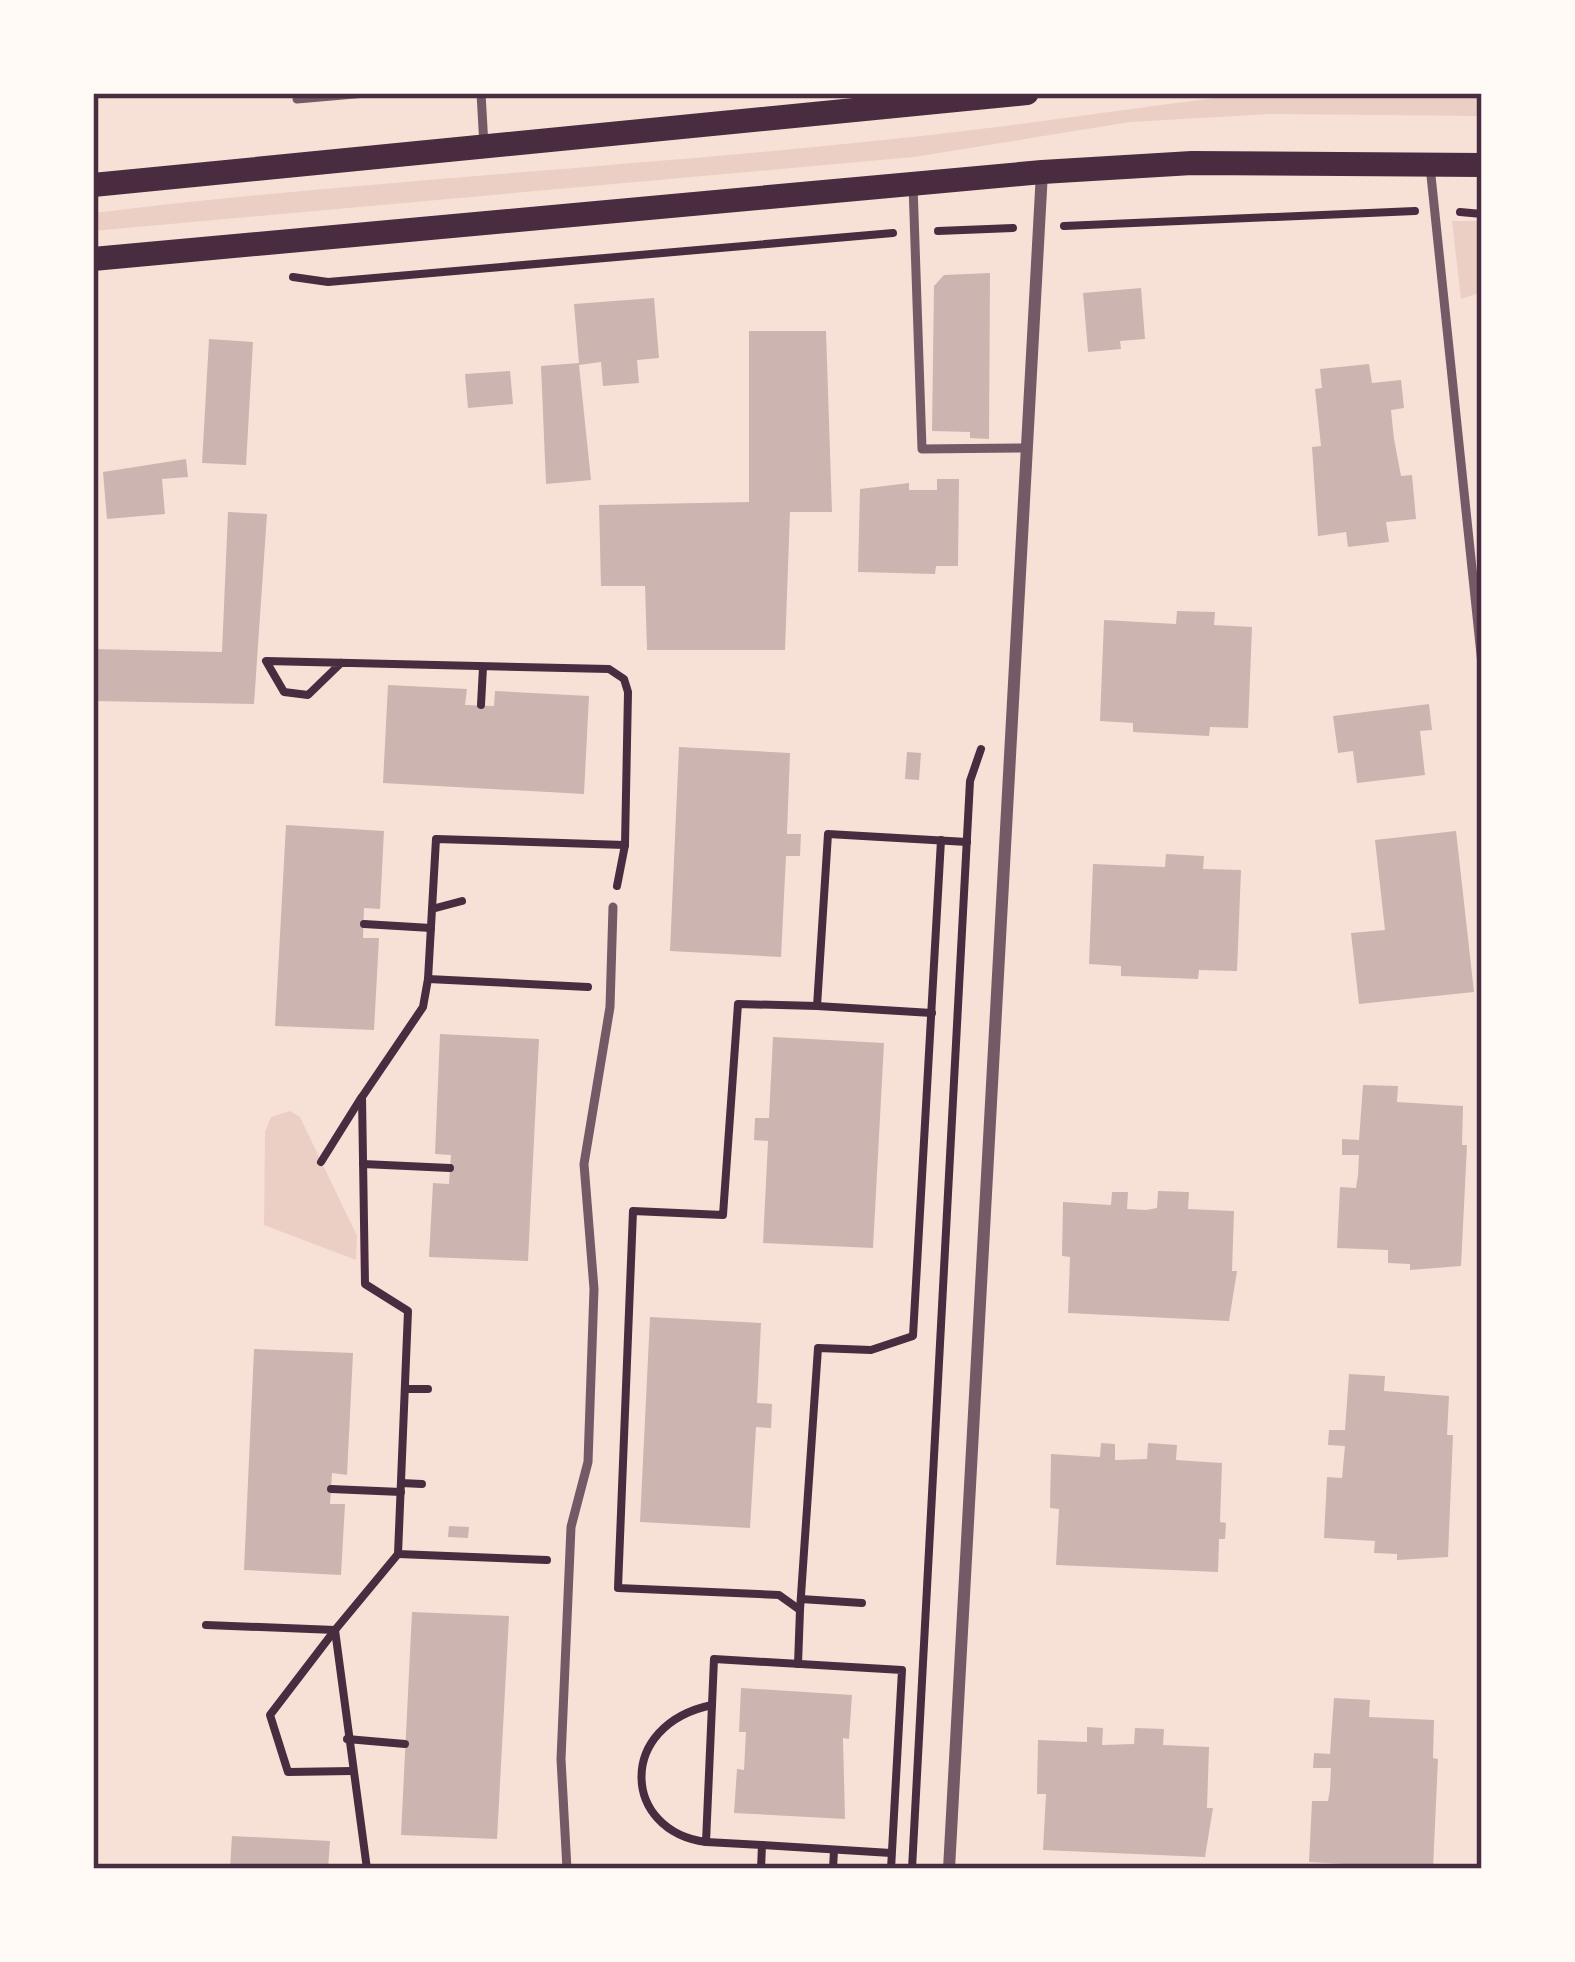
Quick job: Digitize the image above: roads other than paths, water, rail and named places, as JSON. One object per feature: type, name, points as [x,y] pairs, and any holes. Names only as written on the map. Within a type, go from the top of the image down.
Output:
[{"type":"main road","points":[[93,185],[1027,93]]},
{"type":"main road","points":[[93,259],[1042,172],[1192,164],[1482,165]]},
{"type":"street","points":[[949,1869],[1042,172]]},
{"type":"lane","points":[[297,99],[366,93]]},
{"type":"lane","points":[[481,93],[484,146]]},
{"type":"lane","points":[[1430,166],[1482,664]]},
{"type":"lane","points":[[913,184],[922,449],[1024,448]]},
{"type":"lane","points":[[568,1869],[562,1759],[570,1560],[572,1527],[588,1462],[593,1320],[584,1164],[610,988],[613,907]]}]
